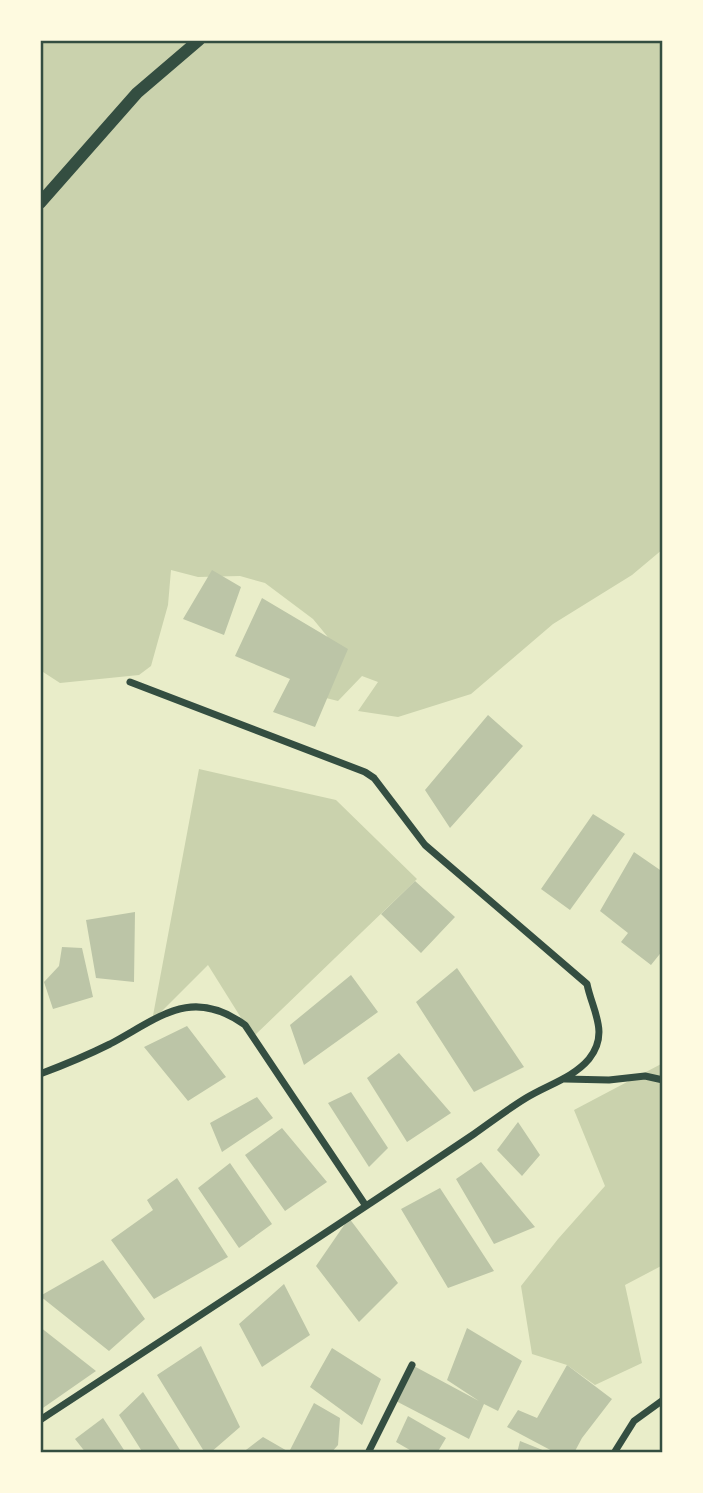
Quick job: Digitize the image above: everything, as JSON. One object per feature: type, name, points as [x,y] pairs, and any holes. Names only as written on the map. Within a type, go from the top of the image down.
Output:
[{"type":"street","points":[[40,203],[137,93],[199,40]]},
{"type":"street","points":[[40,1420],[528,1097],[564,1079],[589,1058],[597,1041],[600,1022],[590,1001],[587,984],[425,845],[374,778],[365,772],[130,682]]},
{"type":"street","points":[[40,1074],[90,1054],[165,1012],[196,1007],[215,1008],[244,1025],[366,1206]]},
{"type":"street","points":[[564,1079],[609,1080],[645,1076],[663,1080]]},
{"type":"street","points":[[368,1453],[412,1365]]},
{"type":"street","points":[[614,1453],[634,1421],[663,1400]]},
{"type":"green space","points":[[40,40],[663,40],[663,549],[632,575],[553,624],[471,694],[398,717],[358,711],[378,682],[362,676],[338,701],[326,698],[331,650],[327,636],[313,619],[265,583],[240,576],[198,577],[171,570],[168,605],[151,666],[139,675],[60,683],[40,670]]},
{"type":"green space","points":[[199,769],[336,800],[417,879],[253,1037],[208,965],[152,1021]]},
{"type":"green space","points":[[663,1063],[663,1265],[625,1285],[642,1363],[595,1385],[567,1365],[532,1354],[521,1286],[605,1186],[574,1110]]},
{"type":"building","points":[[212,570],[241,587],[224,635],[183,619]]},
{"type":"building","points":[[262,598],[348,649],[315,727],[273,712],[290,679],[235,656]]},
{"type":"building","points":[[488,715],[523,746],[450,828],[425,790]]},
{"type":"building","points":[[593,814],[625,834],[570,910],[541,889]]},
{"type":"building","points":[[634,852],[663,872],[663,950],[651,965],[621,942],[628,933],[600,911]]},
{"type":"building","points":[[415,881],[455,917],[421,953],[381,914]]},
{"type":"building","points":[[135,912],[134,982],[96,978],[86,920]]},
{"type":"building","points":[[62,947],[82,948],[93,997],[53,1009],[44,982],[59,966]]},
{"type":"building","points":[[457,968],[524,1067],[474,1092],[416,1002]]},
{"type":"building","points":[[351,975],[378,1012],[304,1065],[290,1025]]},
{"type":"building","points":[[187,1026],[226,1077],[188,1101],[144,1047]]},
{"type":"building","points":[[399,1053],[451,1113],[407,1142],[367,1078]]},
{"type":"building","points":[[351,1092],[388,1148],[369,1167],[328,1103]]},
{"type":"building","points":[[257,1097],[273,1118],[222,1152],[210,1123]]},
{"type":"building","points":[[518,1122],[540,1155],[522,1176],[497,1150]]},
{"type":"building","points":[[282,1128],[327,1182],[285,1211],[245,1155]]},
{"type":"building","points":[[481,1162],[535,1227],[494,1244],[456,1179]]},
{"type":"building","points":[[230,1163],[272,1224],[239,1248],[198,1188]]},
{"type":"building","points":[[177,1178],[228,1257],[154,1299],[111,1240],[153,1210],[147,1200]]},
{"type":"building","points":[[440,1188],[494,1271],[448,1288],[401,1209]]},
{"type":"building","points":[[349,1218],[398,1283],[359,1322],[316,1266]]},
{"type":"building","points":[[103,1260],[145,1319],[109,1351],[40,1296]]},
{"type":"building","points":[[284,1284],[310,1335],[262,1367],[239,1324]]},
{"type":"building","points":[[40,1327],[96,1371],[40,1410]]},
{"type":"building","points":[[467,1328],[522,1361],[498,1411],[484,1404],[469,1439],[394,1400],[412,1365],[479,1401],[447,1380]]},
{"type":"building","points":[[201,1346],[240,1427],[210,1453],[205,1453],[157,1375]]},
{"type":"building","points":[[332,1348],[381,1379],[362,1425],[310,1387]]},
{"type":"building","points":[[567,1365],[612,1399],[574,1453],[556,1453],[507,1427],[518,1410],[537,1418]]},
{"type":"building","points":[[143,1392],[182,1453],[143,1453],[119,1415]]},
{"type":"building","points":[[314,1403],[340,1418],[338,1445],[331,1453],[242,1453],[263,1437],[289,1452]]},
{"type":"building","points":[[408,1416],[446,1438],[437,1453],[415,1453],[396,1442]]},
{"type":"building","points":[[103,1418],[126,1453],[86,1453],[75,1439]]},
{"type":"building","points":[[520,1441],[550,1453],[517,1453]]}]
